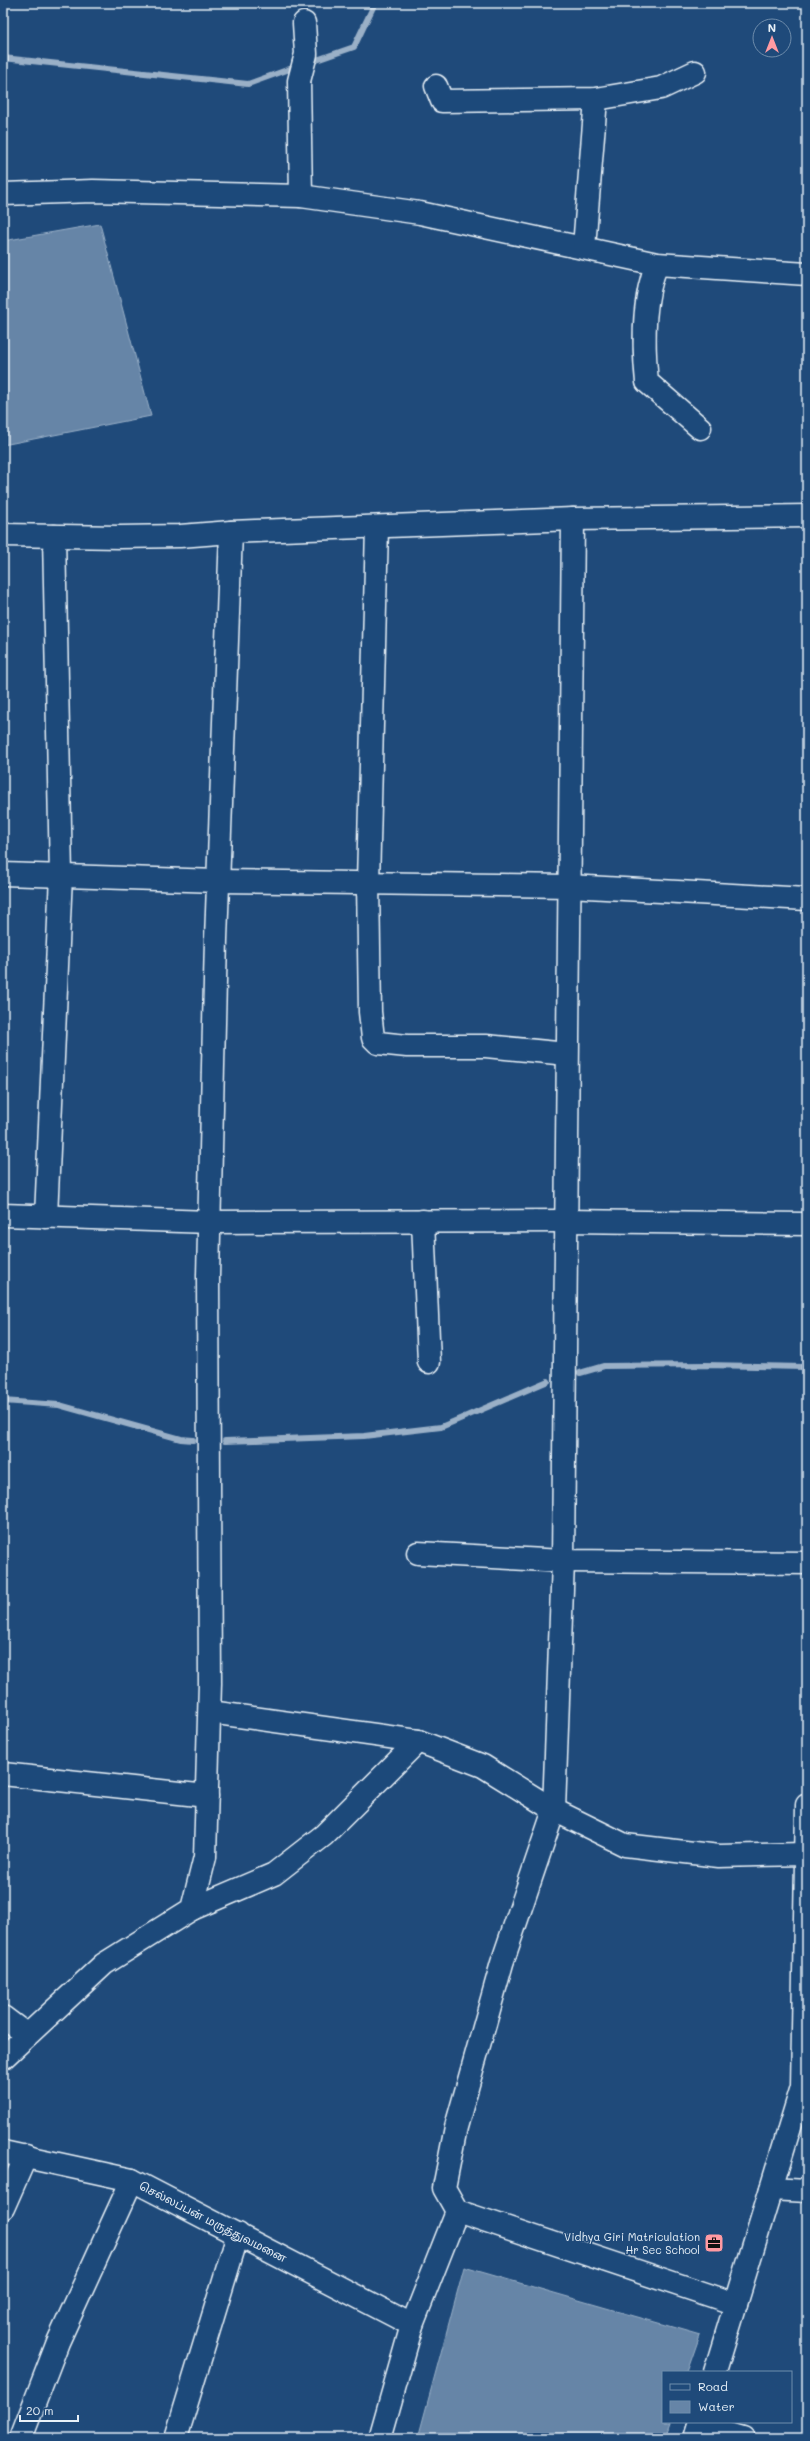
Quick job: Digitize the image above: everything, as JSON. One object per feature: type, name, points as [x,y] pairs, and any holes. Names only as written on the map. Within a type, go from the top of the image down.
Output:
[{"type":"street","points":[[301,196],[299,81],[306,54],[304,23]]},
{"type":"street","points":[[436,86],[442,101],[596,99],[661,88],[695,72]]},
{"type":"street","points":[[584,247],[596,99]]},
{"type":"street","points":[[3,194],[93,191],[301,196],[420,213],[584,247],[657,264],[807,274]]},
{"type":"street","points":[[657,264],[650,281],[643,350],[647,382],[700,428]]},
{"type":"street","points":[[3,534],[54,536],[180,536],[232,532],[572,518],[807,516]]},
{"type":"street","points":[[572,518],[563,1561],[554,1810],[502,1963],[456,2127],[444,2188],[456,2211],[736,2304]]},
{"type":"street","points":[[377,526],[368,883],[370,1012],[373,1038],[378,1043],[407,1046],[486,1046],[567,1054]]},
{"type":"street","points":[[192,1909],[205,1857],[210,1712],[210,1222],[218,881],[232,532]]},
{"type":"street","points":[[46,1217],[61,875],[54,536]]},
{"type":"street","points":[[3,874],[218,881],[569,886],[807,898]]},
{"type":"street","points":[[3,1215],[210,1222],[565,1221],[807,1224]]},
{"type":"street","points":[[424,1221],[428,1362]]},
{"type":"street","points":[[418,1553],[563,1561],[807,1563]]},
{"type":"street","points":[[210,1712],[418,1741],[483,1766],[554,1810],[625,1845],[719,1856],[805,1854]]},
{"type":"street","points":[[3,2058],[104,1964],[192,1909],[274,1874],[324,1835],[418,1741]]},
{"type":"street","points":[[3,1774],[207,1796]]},
{"type":"street","points":[[715,2371],[770,2188],[804,2087],[805,1854],[807,1805]]},
{"type":"street","points":[[3,2017],[27,2035]]},
{"type":"street","name":"செல்லப்பன் மருத்துவமனை","points":[[3,2152],[132,2180],[412,2325]]},
{"type":"street","points":[[3,2208],[26,2156]]},
{"type":"street","points":[[21,2438],[58,2342],[132,2180]]},
{"type":"street","points":[[770,2188],[807,2191]]},
{"type":"street","points":[[380,2438],[412,2325],[456,2211]]},
{"type":"street","points":[[176,2438],[238,2234]]},
{"type":"street","points":[[698,2428],[743,2438]]},
{"type":"water","points":[[100,224],[151,416],[3,445],[3,241]]},
{"type":"water","points":[[464,2267],[700,2335],[687,2371],[662,2371],[662,2423],[671,2423],[665,2438],[418,2438]]},
{"type":"waterway","points":[[308,63],[354,47],[375,3]]},
{"type":"waterway","points":[[3,58],[248,84],[298,66]]},
{"type":"waterway","points":[[580,1373],[604,1366],[705,1365],[803,1367]]},
{"type":"waterway","points":[[225,1441],[364,1436],[441,1427],[548,1381]]},
{"type":"waterway","points":[[3,1401],[59,1405],[181,1439],[193,1440]]},
{"type":"place","name":"Vidhya Giri Matriculation Hr Sec School","points":[[714,2243]]}]
